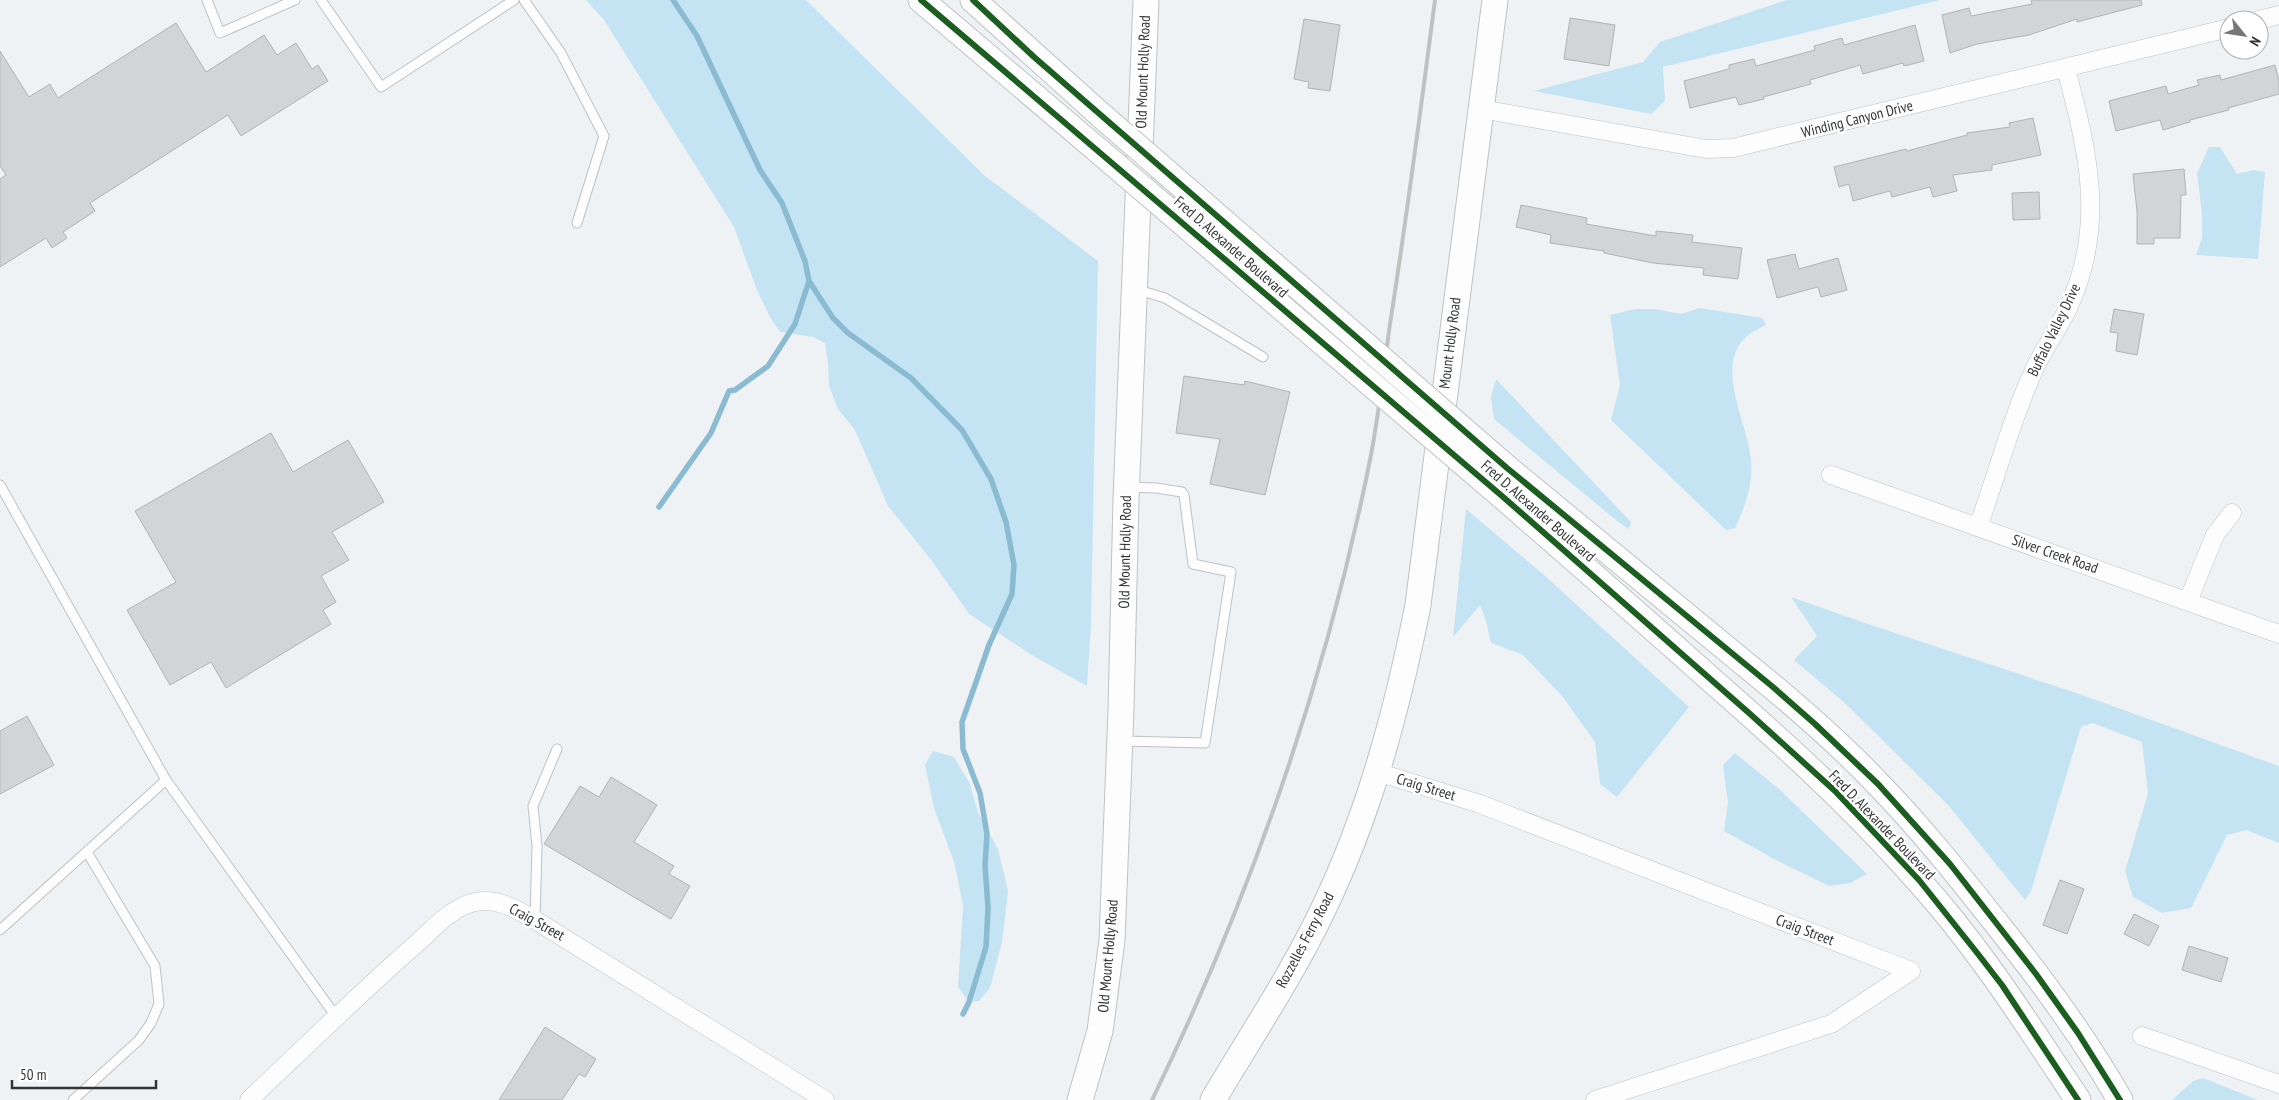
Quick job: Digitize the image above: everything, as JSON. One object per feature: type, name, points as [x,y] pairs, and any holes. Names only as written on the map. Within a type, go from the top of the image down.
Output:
[{"type":"main road","name":"Fred D. Alexander Boulevard","points":[[921,0],[1502,496],[1835,791],[1919,880],[2002,985],[2078,1100]]},
{"type":"main road","name":"Fred D. Alexander Boulevard","points":[[973,0],[1103,117],[1507,468],[1773,687],[1878,784],[1950,864],[2036,974],[2078,1033],[2120,1100]]},
{"type":"main road","name":"Old Mount Holly Road","points":[[1080,1100],[1100,1031],[1109,966],[1146,0]]},
{"type":"main road","name":"Mount Holly Road","points":[[1377,772],[1404,679],[1418,605],[1495,0]]},
{"type":"main road","name":"Rozzelles Ferry Road","points":[[1213,1100],[1321,914],[1353,842],[1377,772]]},
{"type":"street","name":"Winding Canyon Drive","points":[[1481,109],[1706,148],[1733,148],[2219,31]]},
{"type":"street","name":"Buffalo Valley Drive","points":[[1978,527],[2028,385],[2070,306],[2088,250],[2091,199],[2088,156],[2066,69]]},
{"type":"street","name":"Silver Creek Road","points":[[1831,476],[2279,634]]},
{"type":"street","points":[[2188,601],[2215,535],[2232,513]]},
{"type":"street","name":"Craig Street","points":[[1377,772],[1480,804],[1911,971],[1831,1024],[1595,1100]]},
{"type":"street","name":"Craig Street","points":[[249,1100],[455,910],[471,903],[489,901],[507,904],[535,920],[826,1100]]},
{"type":"street","points":[[2142,1036],[2279,1084]]},
{"type":"lane","points":[[206,0],[220,32],[295,0]]},
{"type":"lane","points":[[321,0],[381,86],[514,0]]},
{"type":"lane","points":[[524,0],[561,53],[604,136],[577,224]]},
{"type":"lane","points":[[1135,288],[1165,298],[1263,356]]},
{"type":"lane","points":[[0,485],[166,780],[337,1018]]},
{"type":"lane","points":[[1119,741],[1205,744],[1231,572],[1193,564],[1184,495],[1182,492],[1156,488],[1126,487]]},
{"type":"lane","points":[[535,920],[537,846],[533,806],[557,749]]},
{"type":"lane","points":[[0,930],[166,780]]},
{"type":"lane","points":[[73,1100],[139,1040],[151,1023],[158,1004],[155,966],[87,852]]},
{"type":"shaded area","points":[[586,0],[806,0],[985,176],[1098,261],[1091,625],[1087,686],[1035,657],[969,614],[932,561],[888,506],[855,430],[838,409],[829,386],[825,343],[813,337],[780,332],[771,319],[757,290],[734,227],[604,20]]},
{"type":"shaded area","points":[[1787,0],[1940,0],[1663,67],[1665,101],[1651,114],[1534,91],[1643,62],[1660,42]]},
{"type":"shaded area","points":[[2209,147],[2220,147],[2237,174],[2254,170],[2265,172],[2258,259],[2196,255],[2202,238],[2202,214],[2197,173]]},
{"type":"shaded area","points":[[1700,308],[1762,318],[1766,325],[1744,339],[1736,351],[1733,366],[1736,398],[1749,447],[1751,479],[1748,496],[1739,520],[1735,528],[1726,530],[1611,420],[1620,385],[1610,315],[1635,309],[1655,309],[1681,314]]},
{"type":"shaded area","points":[[1496,379],[1631,522],[1629,529],[1494,419],[1491,398]]},
{"type":"shaded area","points":[[1466,509],[1544,575],[1689,707],[1617,797],[1600,784],[1595,742],[1562,696],[1523,655],[1491,643],[1480,605],[1453,637]]},
{"type":"shaded area","points":[[1791,597],[2082,695],[2279,766],[2279,843],[2246,830],[2227,835],[2191,908],[2162,913],[2133,897],[2125,871],[2148,793],[2142,742],[2093,723],[2081,727],[2031,891],[2025,900],[1948,805],[1846,704],[1794,660],[1817,636]]},
{"type":"shaded area","points":[[933,751],[954,757],[970,784],[978,813],[998,849],[1008,891],[1002,942],[990,988],[979,1001],[969,1002],[958,987],[963,906],[955,865],[934,808],[925,765]]},
{"type":"shaded area","points":[[1735,753],[1779,789],[1867,874],[1850,883],[1829,886],[1774,859],[1724,831],[1728,803],[1723,765]]},
{"type":"shaded area","points":[[2203,1078],[2258,1100],[2172,1100],[2193,1081]]},
{"type":"building","points":[[2031,0],[2141,0],[2142,5],[2077,22],[2077,19],[2029,35],[1977,44],[1950,53],[1942,15],[1969,8],[1971,16],[2032,4]]},
{"type":"building","points":[[1570,18],[1615,25],[1609,66],[1564,59]]},
{"type":"building","points":[[1304,19],[1340,25],[1330,91],[1308,88],[1309,82],[1294,79]]},
{"type":"building","points":[[176,23],[206,72],[264,35],[277,55],[296,43],[312,69],[318,65],[328,81],[241,136],[228,115],[90,203],[95,211],[63,232],[67,238],[52,248],[46,238],[0,267],[0,179],[6,175],[0,166],[0,51],[29,97],[50,84],[58,98]]},
{"type":"building","points":[[1915,25],[1924,61],[1904,66],[1903,63],[1863,74],[1860,65],[1810,80],[1811,84],[1763,97],[1764,99],[1739,105],[1736,97],[1690,108],[1684,81],[1729,69],[1729,65],[1754,59],[1756,66],[1815,50],[1814,46],[1842,38],[1844,45]]},
{"type":"building","points":[[2275,65],[2279,81],[2279,94],[2228,108],[2229,110],[2190,120],[2190,122],[2163,130],[2160,120],[2116,131],[2109,101],[2166,86],[2168,94],[2199,85],[2197,80],[2220,75],[2221,80]]},
{"type":"building","points":[[2033,118],[2041,155],[1992,165],[1992,170],[1953,175],[1957,191],[1933,197],[1930,187],[1892,197],[1890,191],[1853,201],[1849,184],[1839,187],[1834,167],[1906,149],[1907,151],[1967,135],[1967,133],[2010,127],[2009,123]]},
{"type":"building","points":[[2184,169],[2186,195],[2181,195],[2180,238],[2154,238],[2154,244],[2137,244],[2137,211],[2133,174]]},
{"type":"building","points":[[2039,192],[2040,219],[2013,220],[2012,193]]},
{"type":"building","points":[[1521,205],[1587,218],[1586,224],[1656,236],[1656,231],[1693,235],[1692,242],[1742,248],[1738,279],[1703,275],[1704,268],[1653,263],[1604,253],[1604,251],[1550,243],[1551,235],[1516,227]]},
{"type":"building","points":[[1795,254],[1799,269],[1838,258],[1847,290],[1821,297],[1818,287],[1777,298],[1767,260]]},
{"type":"building","points":[[2114,309],[2144,314],[2137,355],[2116,351],[2118,333],[2110,332]]},
{"type":"building","points":[[1184,376],[1244,385],[1245,381],[1290,392],[1265,495],[1210,484],[1220,439],[1176,433]]},
{"type":"building","points":[[271,433],[293,472],[348,440],[384,502],[332,532],[349,560],[321,576],[336,602],[323,610],[331,624],[226,688],[211,662],[170,685],[127,610],[176,582],[135,511]]},
{"type":"building","points":[[27,716],[54,765],[0,794],[0,731]]},
{"type":"building","points":[[611,777],[657,805],[634,842],[674,866],[669,874],[690,886],[671,919],[544,844],[580,786],[599,797]]},
{"type":"building","points":[[2060,880],[2084,889],[2067,934],[2043,925]]},
{"type":"building","points":[[2134,914],[2159,926],[2149,946],[2124,934]]},
{"type":"building","points":[[2189,946],[2228,958],[2221,982],[2182,970]]},
{"type":"building","points":[[545,1027],[596,1059],[585,1077],[579,1074],[562,1100],[499,1100]]},
{"type":"waterway","points":[[673,0],[697,36],[760,170],[782,203],[805,261],[809,281],[833,318],[848,333],[911,378],[962,430],[991,479],[1006,522],[1014,565],[1012,594],[989,645],[962,722],[963,749],[980,793],[987,834],[985,865],[988,908],[986,947],[969,1002],[963,1014]]},
{"type":"waterway","points":[[659,507],[711,433],[729,391],[735,390],[768,366],[795,324],[809,281]]},
{"type":"railway","points":[[1152,1100],[1222,944],[1253,865],[1282,784],[1332,621],[1353,538],[1374,439],[1435,0]]},
{"type":"cycle path","points":[[921,0],[1502,496],[1835,791],[1919,880],[1978,954],[2002,985],[2078,1100]]},
{"type":"cycle path","points":[[973,0],[1034,57],[1507,468],[1773,687],[1878,784],[1950,864],[2036,974],[2078,1033],[2120,1100]]}]
